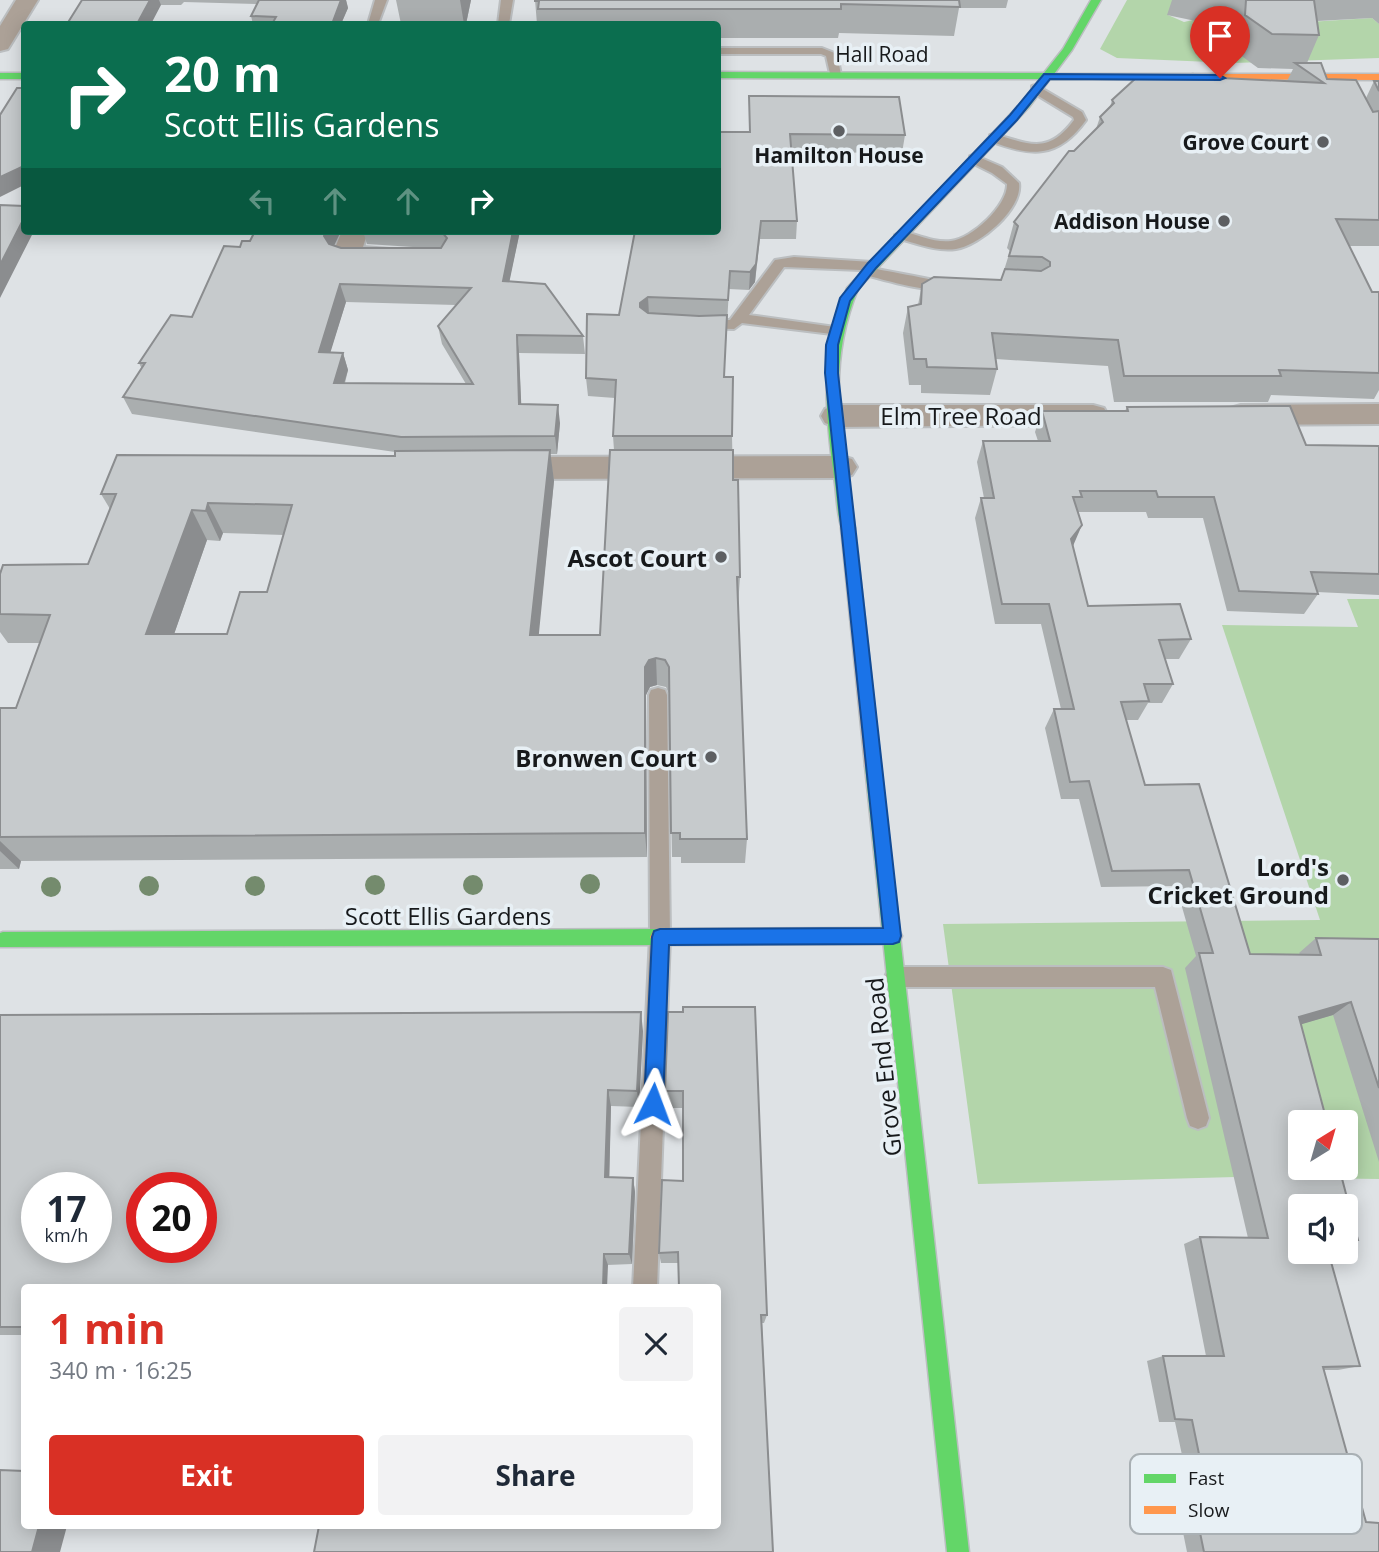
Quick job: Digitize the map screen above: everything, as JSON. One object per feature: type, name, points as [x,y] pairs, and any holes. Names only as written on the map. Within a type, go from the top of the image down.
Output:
[{"type":"main road","name":"Grove End Road","points":[[958,1552],[831,357],[844,301],[870,268],[994,138],[1047,76],[1067,50],[1096,0]]},
{"type":"main road","name":"Hall Road","points":[[721,75],[1047,76],[1343,84],[1379,77]]},
{"type":"main road","points":[[0,76],[21,76]]},
{"type":"main road","name":"Scott Ellis Gardens","points":[[3,940],[893,936]]},
{"type":"street","points":[[0,44],[27,0]]},
{"type":"street","points":[[353,235],[346,254],[422,257]]},
{"type":"street","points":[[1213,415],[1379,414]]},
{"type":"street","name":"Elm Tree Road","points":[[836,416],[1116,415]]},
{"type":"street","points":[[468,468],[841,467]]},
{"type":"lane","points":[[374,21],[381,0]]},
{"type":"lane","points":[[504,21],[508,0]]},
{"type":"lane","points":[[721,51],[822,51],[831,54],[835,75]]},
{"type":"lane","points":[[994,138],[1008,144],[1045,149],[1060,142],[1078,124],[1078,115],[1036,89]]},
{"type":"lane","points":[[902,235],[939,245],[965,244],[1002,211],[1014,197],[1013,183],[997,170],[974,159]]},
{"type":"lane","points":[[685,325],[722,327],[734,324],[780,263],[794,261],[870,268],[918,283],[966,287]]},
{"type":"lane","points":[[740,318],[835,332]]},
{"type":"lane","points":[[645,1284],[660,937],[659,695]]},
{"type":"lane","points":[[896,977],[1163,977],[1198,1118]]},
{"type":"green space","points":[[1127,0],[1176,0],[1168,15],[1184,22],[1193,20],[1229,28],[1236,44],[1277,24],[1372,18],[1379,24],[1379,58],[1234,63],[1117,58],[1100,49]]},
{"type":"green space","name":"Lord's Cricket Ground","points":[[1347,599],[1379,599],[1379,1179],[1358,1179],[1358,1110],[1288,1110],[1288,1178],[978,1184],[943,924],[1320,920],[1222,625],[1358,627]]},
{"type":"building","points":[[82,0],[150,0],[139,21],[69,21]]},
{"type":"building","points":[[259,0],[341,0],[333,21],[274,21],[276,17],[251,16]]},
{"type":"building","points":[[535,0],[959,0],[960,7],[841,4],[841,9],[538,9],[539,1]]},
{"type":"building","points":[[1246,0],[1314,0],[1319,35],[1272,34],[1245,15]]},
{"type":"building","points":[[1295,63],[1321,63],[1327,79],[1356,80],[1373,112],[1379,111],[1379,220],[1336,219],[1372,292],[1379,292],[1379,373],[1279,370],[1281,376],[1124,376],[1118,340],[992,333],[997,369],[927,367],[926,359],[914,359],[908,307],[921,304],[922,284],[934,277],[1001,280],[1005,269],[1041,271],[1050,266],[1050,262],[1042,257],[1009,256],[1018,226],[1014,222],[1069,151],[1074,151],[1103,122],[1100,117],[1114,103],[1112,100],[1136,78],[1201,77],[1324,83]]},
{"type":"building","points":[[17,88],[21,88],[21,167],[0,177],[0,115]]},
{"type":"building","points":[[749,96],[899,97],[905,135],[790,134],[797,221],[761,221],[756,264],[750,272],[730,271],[728,300],[648,297],[640,303],[640,307],[648,313],[727,315],[724,377],[733,377],[732,436],[613,436],[616,380],[586,378],[587,314],[619,315],[634,235],[721,235],[721,132],[750,132]]},
{"type":"building","points":[[0,205],[21,206],[21,224],[0,265]]},
{"type":"building","points":[[253,235],[325,235],[329,244],[341,248],[441,248],[447,238],[444,235],[512,235],[503,281],[545,284],[583,336],[517,335],[519,404],[558,405],[555,436],[401,437],[123,397],[145,363],[139,363],[171,315],[192,317],[224,246],[240,247],[242,241],[250,241]],"holes":[[[340,284],[471,288],[438,326],[473,384],[334,383],[343,353],[319,352]]]},
{"type":"building","points":[[1290,406],[1306,445],[1379,446],[1379,574],[1311,572],[1318,594],[1239,591],[1214,497],[1158,497],[1156,491],[1080,491],[1082,497],[1073,497],[1082,525],[1071,539],[1088,606],[1180,604],[1191,639],[1159,640],[1173,684],[1144,684],[1149,701],[1121,702],[1145,785],[1199,784],[1250,954],[1321,955],[1316,938],[1379,939],[1379,1088],[1351,1002],[1299,1017],[1324,1110],[1288,1110],[1288,1180],[1342,1180],[1346,1194],[1288,1194],[1288,1264],[1332,1264],[1360,1366],[1323,1367],[1347,1454],[1199,1454],[1192,1420],[1175,1419],[1163,1356],[1224,1356],[1200,1237],[1268,1238],[1199,953],[1213,953],[1189,870],[1112,871],[1089,781],[1070,782],[1054,709],[1074,709],[1049,604],[1002,604],[981,498],[994,498],[983,441],[1050,441],[1042,411],[1128,411],[1127,407]]},
{"type":"building","points":[[550,450],[530,635],[600,635],[610,450],[733,450],[733,480],[738,480],[740,577],[737,577],[747,839],[680,839],[680,833],[671,833],[669,667],[665,660],[656,658],[649,660],[645,667],[645,833],[0,837],[0,708],[16,708],[50,615],[0,614],[0,574],[3,565],[88,564],[116,494],[101,494],[117,455],[395,456],[395,451]],"holes":[[[208,503],[292,505],[267,592],[240,592],[227,634],[146,634],[192,510],[206,511]]]},
{"type":"building","points":[[683,1007],[755,1007],[767,1315],[761,1315],[773,1552],[314,1552],[318,1529],[721,1529],[721,1284],[679,1284],[678,1252],[659,1253],[662,1180],[683,1181],[683,1091],[665,1091],[668,1012],[683,1012]]},
{"type":"building","points":[[641,1012],[637,1091],[608,1090],[605,1177],[633,1178],[629,1254],[604,1254],[603,1284],[21,1284],[21,1327],[0,1327],[0,1015]]},
{"type":"building","points":[[0,1470],[21,1471],[21,1529],[38,1529],[32,1552],[0,1552]]},
{"type":"building","points":[[1362,1508],[1366,1522],[1379,1523],[1379,1552],[1204,1552],[1200,1534],[1362,1534]]},
{"type":"traffic: fast","points":[[848,528],[835,437],[832,375],[834,345],[841,316],[853,288],[1025,105],[1067,50],[1096,0]]},
{"type":"traffic: fast","points":[[721,75],[1193,77]]},
{"type":"traffic: fast","points":[[0,76],[21,76]]},
{"type":"traffic: fast","points":[[873,766],[958,1552]]},
{"type":"traffic: fast","points":[[3,940],[659,937]]},
{"type":"traffic: slow","points":[[1193,77],[1379,77]]},
{"type":"traffic: slow","points":[[848,528],[873,766]]},
{"type":"traffic: slow","points":[[659,937],[893,936]]},
{"type":"place","name":"Hamilton House","points":[[839,131]]},
{"type":"place","name":"Grove Court","points":[[1323,142]]},
{"type":"place","name":"Addison House","points":[[1224,221]]},
{"type":"place","name":"Ascot Court","points":[[721,557]]},
{"type":"place","name":"Bronwen Court","points":[[711,757]]},
{"type":"place","name":"Lord's Cricket Ground","points":[[1343,880]]},
{"type":"route","points":[[653,1104],[660,937],[893,936],[831,373],[832,345],[844,301],[872,265],[1014,117],[1047,76],[1220,78]]}]
